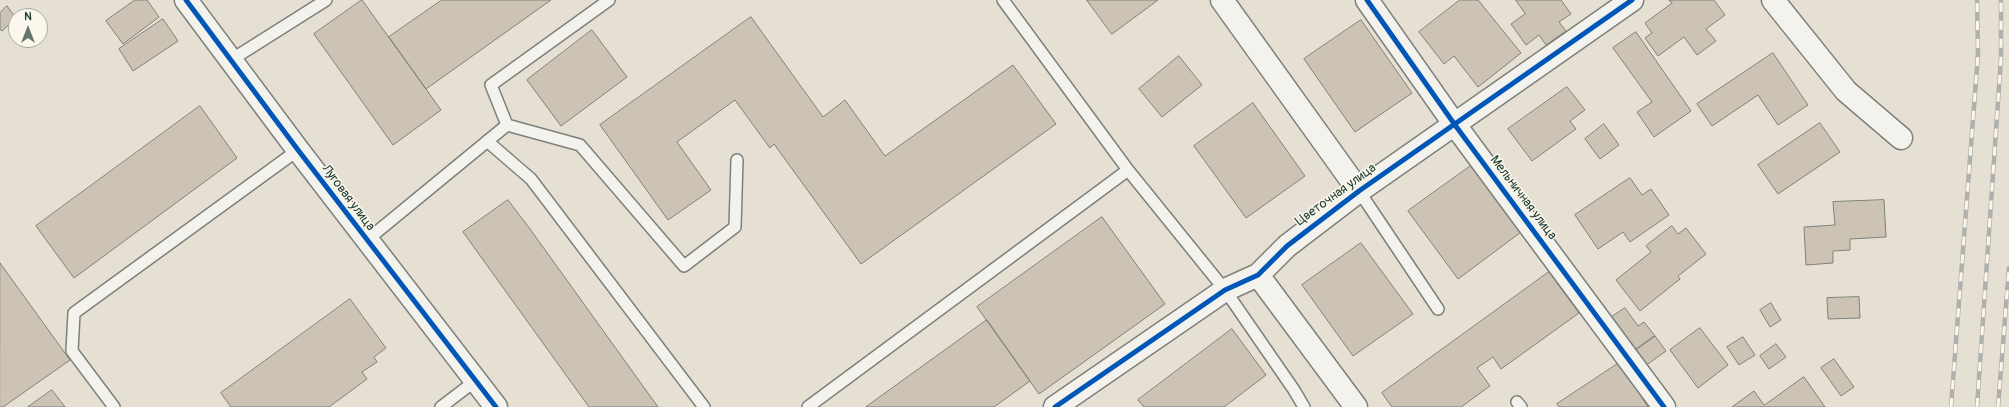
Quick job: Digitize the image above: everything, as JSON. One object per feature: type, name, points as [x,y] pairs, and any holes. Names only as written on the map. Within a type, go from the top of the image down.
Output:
[{"type":"street","name":"Луговая улица","points":[[186,0],[298,150],[496,407]]},
{"type":"street","points":[[1222,0],[1359,191]]},
{"type":"street","name":"Мельничная улица","points":[[1367,0],[1455,125],[1664,407]]},
{"type":"street","name":"Цветочная улица","points":[[1055,407],[1225,290],[1258,275],[1287,246],[1359,191],[1632,0]]},
{"type":"street","points":[[1773,0],[1846,91],[1901,138]]},
{"type":"street","points":[[1258,275],[1356,407]]},
{"type":"lane","points":[[231,60],[326,0]]},
{"type":"lane","points":[[507,125],[490,85],[609,0]]},
{"type":"lane","points":[[1003,0],[1128,170],[1225,290],[1294,390],[1304,407]]},
{"type":"lane","points":[[367,240],[507,125]]},
{"type":"lane","points":[[507,125],[580,145],[684,266],[735,227],[737,160]]},
{"type":"lane","points":[[487,141],[531,179],[704,407]]},
{"type":"lane","points":[[114,407],[72,351],[74,312],[298,150]]},
{"type":"lane","points":[[808,407],[1128,170]]},
{"type":"lane","points":[[1359,191],[1438,308]]},
{"type":"lane","points":[[441,407],[475,381]]},
{"type":"building","points":[[135,0],[147,0],[159,17],[123,44],[106,21]]},
{"type":"building","points":[[362,0],[441,110],[393,145],[314,34]]},
{"type":"building","points":[[442,0],[551,0],[426,89],[389,37]]},
{"type":"building","points":[[1087,0],[1158,0],[1112,34]]},
{"type":"building","points":[[1460,0],[1478,0],[1521,53],[1478,87],[1454,56],[1444,64],[1419,32]]},
{"type":"building","points":[[1516,0],[1561,0],[1571,14],[1559,22],[1566,31],[1546,45],[1539,35],[1526,45],[1511,24],[1525,14]]},
{"type":"building","points":[[1669,0],[1714,0],[1725,15],[1706,29],[1716,41],[1697,55],[1684,37],[1658,56],[1645,38],[1652,33],[1645,23],[1672,3]]},
{"type":"building","points":[[7,6],[8,8],[8,25],[2,31],[0,29],[0,13]]},
{"type":"building","points":[[751,17],[823,117],[845,100],[885,156],[1013,65],[1056,124],[861,264],[774,144],[770,148],[735,100],[677,142],[711,190],[668,220],[600,125]]},
{"type":"building","points":[[163,19],[178,41],[133,71],[119,49]]},
{"type":"building","points":[[1361,20],[1412,93],[1355,132],[1304,59]]},
{"type":"building","points":[[592,30],[627,77],[561,126],[527,80]]},
{"type":"building","points":[[1636,32],[1691,111],[1654,137],[1637,112],[1652,102],[1613,48]]},
{"type":"building","points":[[1773,53],[1808,105],[1778,125],[1758,95],[1712,126],[1697,104]]},
{"type":"building","points":[[1179,56],[1202,85],[1162,117],[1139,89]]},
{"type":"building","points":[[1567,87],[1585,110],[1570,121],[1576,129],[1532,161],[1508,129]]},
{"type":"building","points":[[1253,103],[1305,176],[1246,218],[1194,146]]},
{"type":"building","points":[[200,106],[237,158],[74,278],[36,226]]},
{"type":"building","points":[[1820,123],[1840,152],[1778,194],[1758,165]]},
{"type":"building","points":[[1604,124],[1619,145],[1600,159],[1585,139]]},
{"type":"building","points":[[1472,165],[1521,232],[1458,279],[1408,211]]},
{"type":"building","points":[[1630,178],[1642,195],[1651,189],[1669,215],[1630,242],[1623,232],[1598,249],[1575,215]]},
{"type":"building","points":[[508,200],[658,407],[589,407],[463,232]]},
{"type":"building","points":[[1884,200],[1886,237],[1850,239],[1850,250],[1833,251],[1833,263],[1806,265],[1804,227],[1835,225],[1833,202]]},
{"type":"building","points":[[1102,217],[1165,304],[1039,394],[977,307]]},
{"type":"building","points":[[1672,226],[1678,234],[1686,228],[1706,254],[1678,276],[1680,279],[1640,311],[1616,280],[1651,252],[1646,246]]},
{"type":"building","points":[[1361,243],[1413,314],[1353,356],[1302,285]]},
{"type":"building","points":[[0,263],[70,360],[3,407],[0,407]]},
{"type":"building","points":[[1549,272],[1579,313],[1501,369],[1493,357],[1477,368],[1490,386],[1461,407],[1392,407],[1382,393]]},
{"type":"building","points":[[1859,297],[1860,318],[1828,319],[1827,298]]},
{"type":"building","points":[[350,299],[386,348],[374,357],[377,362],[362,372],[367,379],[329,407],[231,407],[221,393]]},
{"type":"building","points":[[1771,303],[1781,320],[1770,327],[1760,310]]},
{"type":"building","points":[[1625,308],[1638,326],[1644,322],[1655,336],[1634,351],[1610,318]]},
{"type":"building","points":[[987,320],[1030,381],[994,407],[866,407]]},
{"type":"building","points":[[1700,328],[1728,365],[1698,388],[1670,350]]},
{"type":"building","points":[[1232,329],[1266,375],[1224,407],[1144,407],[1138,400]]},
{"type":"building","points":[[1655,336],[1666,351],[1645,366],[1634,351]]},
{"type":"building","points":[[1743,337],[1755,355],[1739,365],[1727,347]]},
{"type":"building","points":[[1776,344],[1786,357],[1769,369],[1760,356]]},
{"type":"building","points":[[1834,359],[1854,387],[1841,396],[1821,368]]},
{"type":"building","points":[[1619,363],[1648,407],[1559,407],[1557,404]]},
{"type":"building","points":[[1804,377],[1825,407],[1732,407],[1754,391],[1764,405]]},
{"type":"building","points":[[52,390],[65,407],[28,407]]},
{"type":"railway","points":[[1951,407],[1978,54],[1977,0]]},
{"type":"railway","points":[[1977,407],[2001,58],[2001,0]]},
{"type":"railway","points":[[1998,407],[2009,268]]},
{"type":"cycle path","points":[[186,0],[298,150],[496,407]]},
{"type":"cycle path","points":[[1367,0],[1455,125],[1664,407]]},
{"type":"cycle path","points":[[1055,407],[1225,290],[1258,275],[1287,246],[1359,191],[1632,0]]}]
